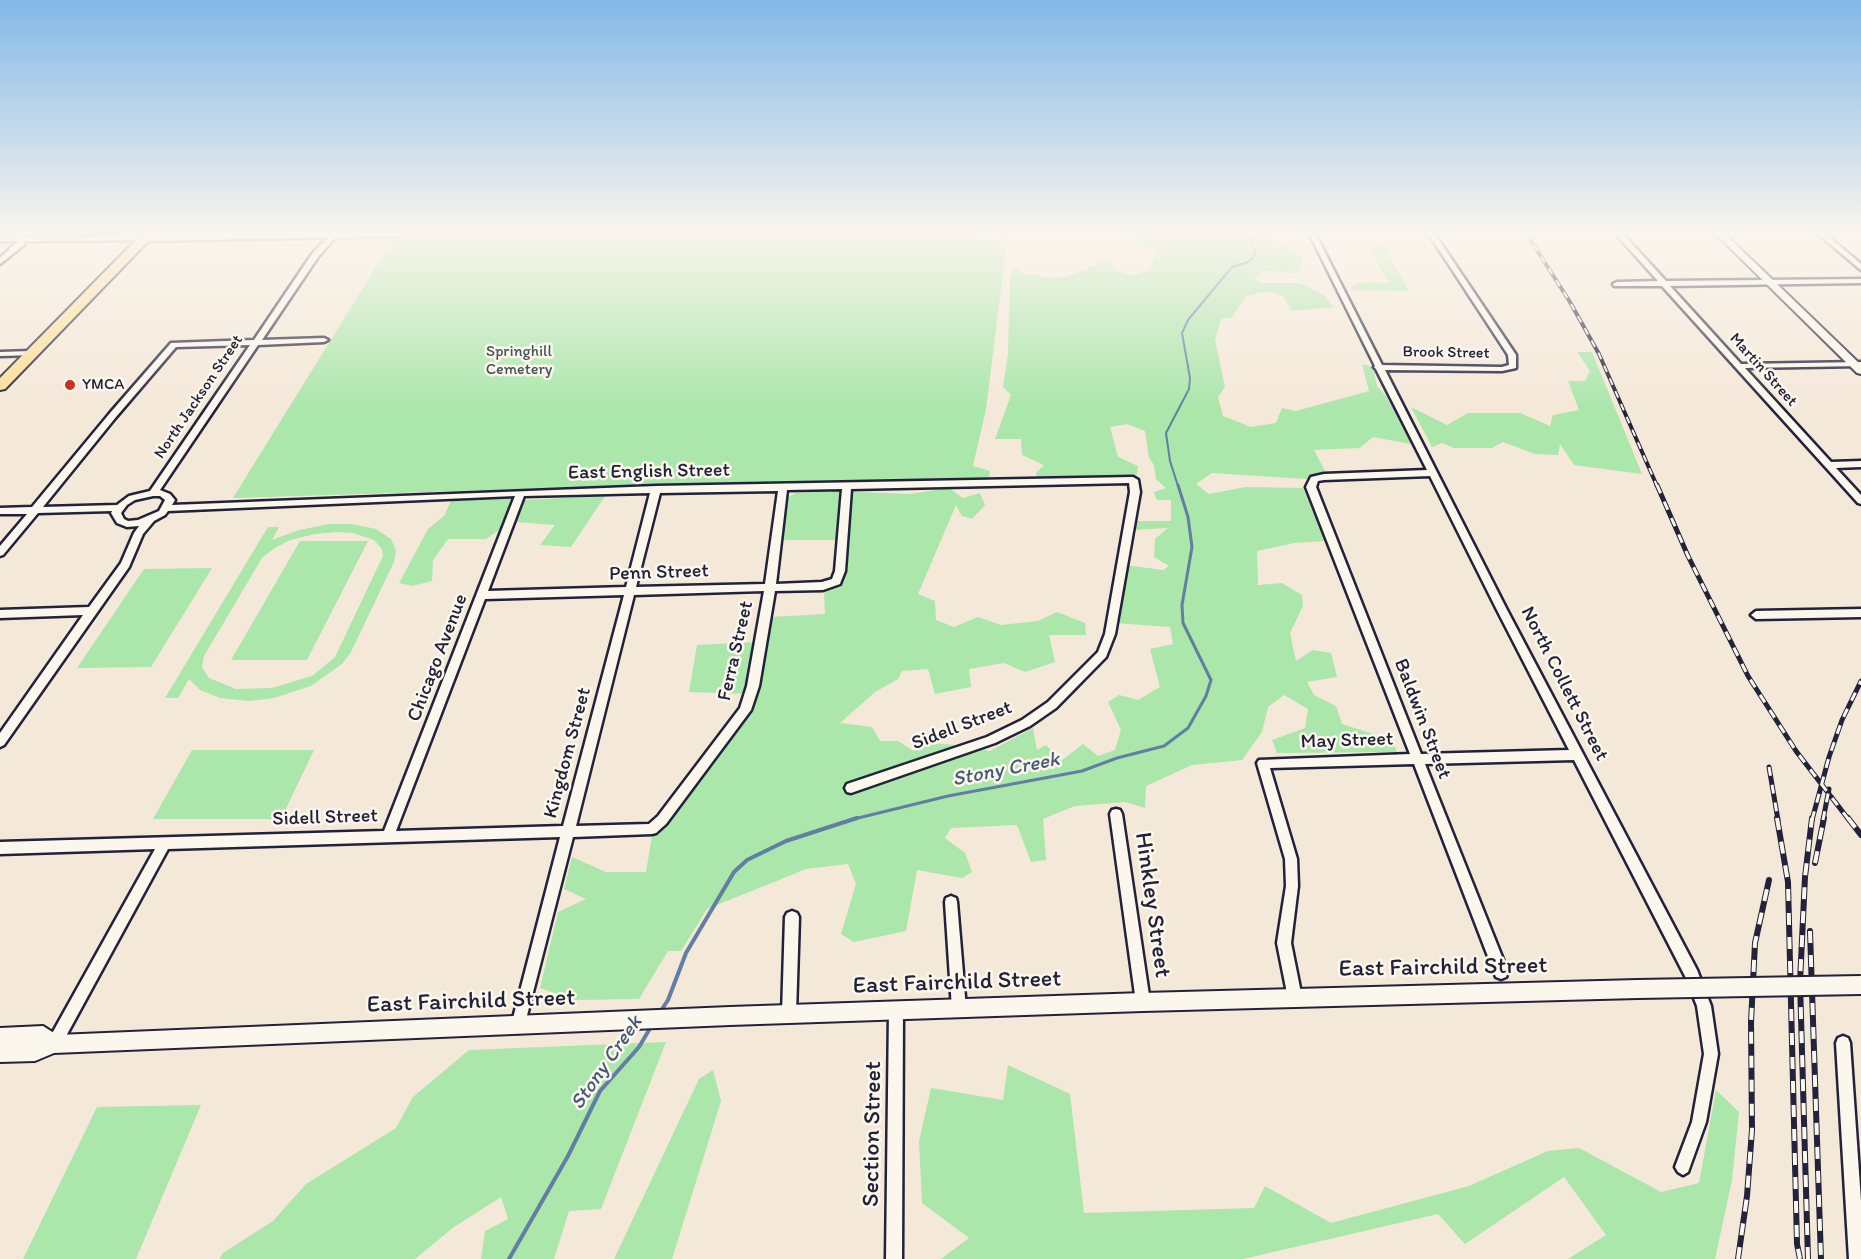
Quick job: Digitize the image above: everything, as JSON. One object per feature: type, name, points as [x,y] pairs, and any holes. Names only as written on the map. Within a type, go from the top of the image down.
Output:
[{"type":"main road","points":[[0,386],[92,292]]},
{"type":"street","name":"North Jackson Street","points":[[153,493],[290,292]]},
{"type":"street","name":"North Collett Street","points":[[1341,292],[1692,975],[1704,1006],[1711,1054],[1699,1122],[1683,1167]]},
{"type":"street","name":"Brook Street","points":[[1378,367],[1502,369],[1513,366],[1512,355],[1470,292]]},
{"type":"street","name":"Martin Street","points":[[1671,292],[1861,501]]},
{"type":"street","points":[[1780,292],[1858,366]]},
{"type":"street","points":[[0,553],[169,349],[180,344],[324,340]]},
{"type":"street","points":[[0,354],[32,354]]},
{"type":"street","points":[[1739,366],[1858,366]]},
{"type":"street","points":[[1828,465],[1861,464]]},
{"type":"street","name":"Baldwin Street","points":[[1433,473],[1314,479],[1311,487],[1501,972]]},
{"type":"street","name":"East English Street","points":[[167,508],[656,489],[1133,480]]},
{"type":"street","name":"Sidell Street","points":[[851,788],[991,740],[1026,723],[1052,705],[1102,654],[1113,622],[1135,492],[1133,480]]},
{"type":"street","name":"Penn Street","points":[[482,595],[823,586],[836,580],[840,571],[847,485]]},
{"type":"street","name":"Ferra Street","points":[[652,828],[662,820],[745,710],[753,686],[770,588],[783,486]]},
{"type":"street","name":"Kingdom Street","points":[[518,1026],[656,489]]},
{"type":"street","points":[[0,742],[125,564],[139,533],[149,521],[167,508],[170,500],[168,496],[153,493],[132,498],[119,508],[116,513],[120,521],[134,524],[149,521]]},
{"type":"street","name":"Chicago Avenue","points":[[388,836],[521,493]]},
{"type":"street","points":[[0,511],[119,508]]},
{"type":"street","points":[[0,614],[93,611]]},
{"type":"street","points":[[1756,615],[1861,613]]},
{"type":"street","name":"May Street","points":[[1295,998],[1284,943],[1292,886],[1290,859],[1263,763],[1577,755]]},
{"type":"street","name":"Hinkley Street","points":[[1116,814],[1143,1002]]},
{"type":"street","name":"Sidell Street","points":[[0,848],[652,828]]},
{"type":"street","points":[[54,1044],[165,843]]},
{"type":"street","points":[[951,902],[959,1009]]},
{"type":"street","points":[[789,1014],[792,917]]},
{"type":"street","name":"East Fairchild Street","points":[[0,1053],[35,1052],[54,1044],[896,1010],[1861,985]]},
{"type":"street","name":"Section Street","points":[[894,1259],[896,1010]]},
{"type":"street","name":"East Fairchild Street","points":[[0,1037],[43,1035],[54,1044]]},
{"type":"street","points":[[1843,1043],[1857,1259]]},
{"type":"green space","name":"Springhill Cemetery","points":[[361,292],[1001,292],[986,409],[973,466],[990,471],[989,479],[656,485],[233,498]]},
{"type":"green space","points":[[1010,292],[1265,292],[1246,296],[1232,317],[1221,319],[1215,340],[1225,387],[1218,397],[1223,416],[1251,427],[1276,423],[1282,408],[1296,411],[1369,391],[1362,364],[1373,367],[1377,386],[1386,396],[1411,444],[1373,437],[1360,448],[1314,450],[1325,471],[1306,479],[1212,473],[1196,484],[1209,494],[1246,487],[1303,488],[1325,541],[1294,543],[1257,551],[1258,585],[1282,583],[1302,595],[1303,606],[1290,633],[1296,661],[1313,650],[1331,653],[1337,677],[1307,682],[1314,695],[1336,706],[1342,724],[1392,740],[1397,752],[1277,753],[1272,740],[1305,728],[1308,709],[1284,695],[1268,707],[1262,732],[1242,760],[1192,765],[1146,786],[1145,808],[1125,802],[1075,806],[1043,819],[1046,860],[1031,862],[1017,825],[951,828],[945,838],[965,853],[972,872],[962,878],[917,870],[906,931],[854,942],[841,934],[856,884],[848,864],[806,869],[707,909],[681,951],[668,951],[639,999],[575,1000],[540,988],[558,912],[586,899],[564,889],[572,857],[606,872],[646,872],[653,830],[741,725],[753,694],[689,692],[697,645],[757,642],[770,617],[825,614],[824,589],[844,578],[846,540],[780,540],[785,499],[796,493],[830,491],[910,494],[949,488],[963,498],[980,493],[985,505],[972,519],[962,516],[956,505],[918,594],[935,601],[936,620],[954,627],[978,617],[1001,625],[1038,621],[1057,612],[1085,623],[1086,635],[1049,635],[1055,662],[1025,672],[1004,663],[969,669],[971,687],[935,694],[928,669],[902,671],[898,679],[875,692],[840,723],[872,727],[880,741],[898,741],[914,751],[928,743],[990,751],[1033,728],[1037,750],[1046,745],[1061,761],[1083,744],[1098,756],[1115,750],[1121,730],[1108,702],[1119,695],[1138,700],[1160,687],[1150,649],[1173,644],[1170,627],[1116,623],[1125,565],[1163,570],[1169,566],[1154,557],[1155,539],[1168,528],[1135,530],[1136,521],[1171,521],[1171,500],[1157,500],[1154,492],[1166,488],[1156,479],[1154,465],[1149,458],[1145,431],[1127,424],[1110,427],[1118,457],[1138,466],[1137,474],[1121,477],[1037,479],[1036,473],[1044,465],[1022,455],[1021,439],[995,439],[1011,395],[1003,387],[1008,353]]},
{"type":"green space","points":[[1270,292],[1318,292],[1324,295],[1334,307],[1292,311],[1283,296]]},
{"type":"green space","points":[[1577,352],[1592,352],[1642,474],[1574,465],[1560,444],[1558,455],[1535,454],[1503,442],[1492,448],[1454,448],[1442,443],[1432,447],[1411,407],[1447,425],[1468,413],[1520,413],[1550,426],[1553,415],[1579,410],[1568,381],[1585,381],[1590,371]]},
{"type":"green space","points":[[605,496],[571,547],[540,545],[555,525],[517,522],[525,500]]},
{"type":"green space","points":[[511,498],[502,528],[486,539],[448,539],[433,560],[432,581],[412,586],[399,583],[428,529],[444,516],[451,501]]},
{"type":"green space","points":[[329,524],[352,524],[376,529],[391,539],[396,551],[394,562],[351,652],[342,664],[311,686],[274,698],[249,701],[220,698],[200,690],[189,679],[178,698],[165,698],[268,527],[279,527],[272,540],[299,530]],"holes":[[[353,533],[374,540],[382,549],[383,556],[335,657],[312,676],[272,688],[236,689],[209,678],[202,667],[204,656],[262,558],[290,540],[315,534]]]},
{"type":"green space","points":[[300,541],[368,541],[307,660],[231,660]]},
{"type":"green space","points":[[212,568],[151,667],[77,668],[144,569]]},
{"type":"green space","points":[[192,750],[314,750],[281,819],[153,819]]},
{"type":"green space","points":[[666,1042],[601,1209],[569,1211],[554,1259],[481,1259],[485,1231],[508,1219],[501,1197],[454,1227],[415,1259],[219,1259],[223,1253],[273,1221],[306,1184],[396,1128],[413,1097],[469,1050]]},
{"type":"green space","points":[[1008,1065],[1070,1094],[1084,1213],[1254,1208],[1265,1186],[1331,1223],[1469,1186],[1548,1151],[1579,1148],[1661,1192],[1699,1183],[1716,1090],[1739,1112],[1732,1180],[1715,1259],[1568,1259],[1606,1235],[1564,1177],[1465,1244],[1438,1214],[1243,1259],[941,1259],[969,1238],[922,1203],[919,1141],[931,1088],[1003,1100]]},
{"type":"green space","points":[[713,1070],[721,1101],[672,1259],[614,1259],[699,1079]]},
{"type":"green space","points":[[201,1105],[136,1259],[23,1259],[97,1107]]},
{"type":"waterway","name":"Stony Creek","points":[[1178,486],[1170,461],[1166,433],[1189,389],[1190,378],[1182,333],[1188,320],[1211,292]]},
{"type":"waterway","name":"Stony Creek","points":[[853,819],[948,796],[1082,771],[1117,758],[1164,746],[1188,728],[1206,696],[1211,680],[1183,623],[1182,605],[1192,547],[1188,517],[1178,485]]},
{"type":"waterway","name":"Stony Creek","points":[[660,1012],[668,1000],[686,953],[734,872],[747,860],[786,841],[853,819]]},
{"type":"waterway","name":"Stony Creek","points":[[509,1259],[568,1156],[600,1091],[639,1047],[652,1025]]},
{"type":"railway","points":[[1563,292],[1599,354],[1657,486]]},
{"type":"railway","points":[[1657,485],[1688,556],[1748,676],[1796,751],[1822,784]]},
{"type":"railway","points":[[1822,784],[1842,720],[1861,681]]},
{"type":"railway","points":[[1769,767],[1778,820]]},
{"type":"railway","points":[[1812,820],[1822,784]]},
{"type":"railway","points":[[1822,784],[1828,793]]},
{"type":"railway","points":[[1828,793],[1829,789]]},
{"type":"railway","points":[[1823,820],[1828,793]]},
{"type":"railway","points":[[1828,793],[1849,820]]},
{"type":"railway","points":[[1777,818],[1788,882],[1797,1244],[1800,1259]]},
{"type":"railway","points":[[1808,1259],[1800,982],[1805,877],[1812,818]]},
{"type":"railway","points":[[1815,863],[1824,818]]},
{"type":"railway","points":[[1848,818],[1861,835]]},
{"type":"railway","points":[[1738,1259],[1747,1196],[1752,1130],[1751,1022],[1755,943],[1769,880]]},
{"type":"railway","points":[[1810,931],[1821,1259]]},
{"type":"place","name":"YMCA","points":[[70,385]]}]
